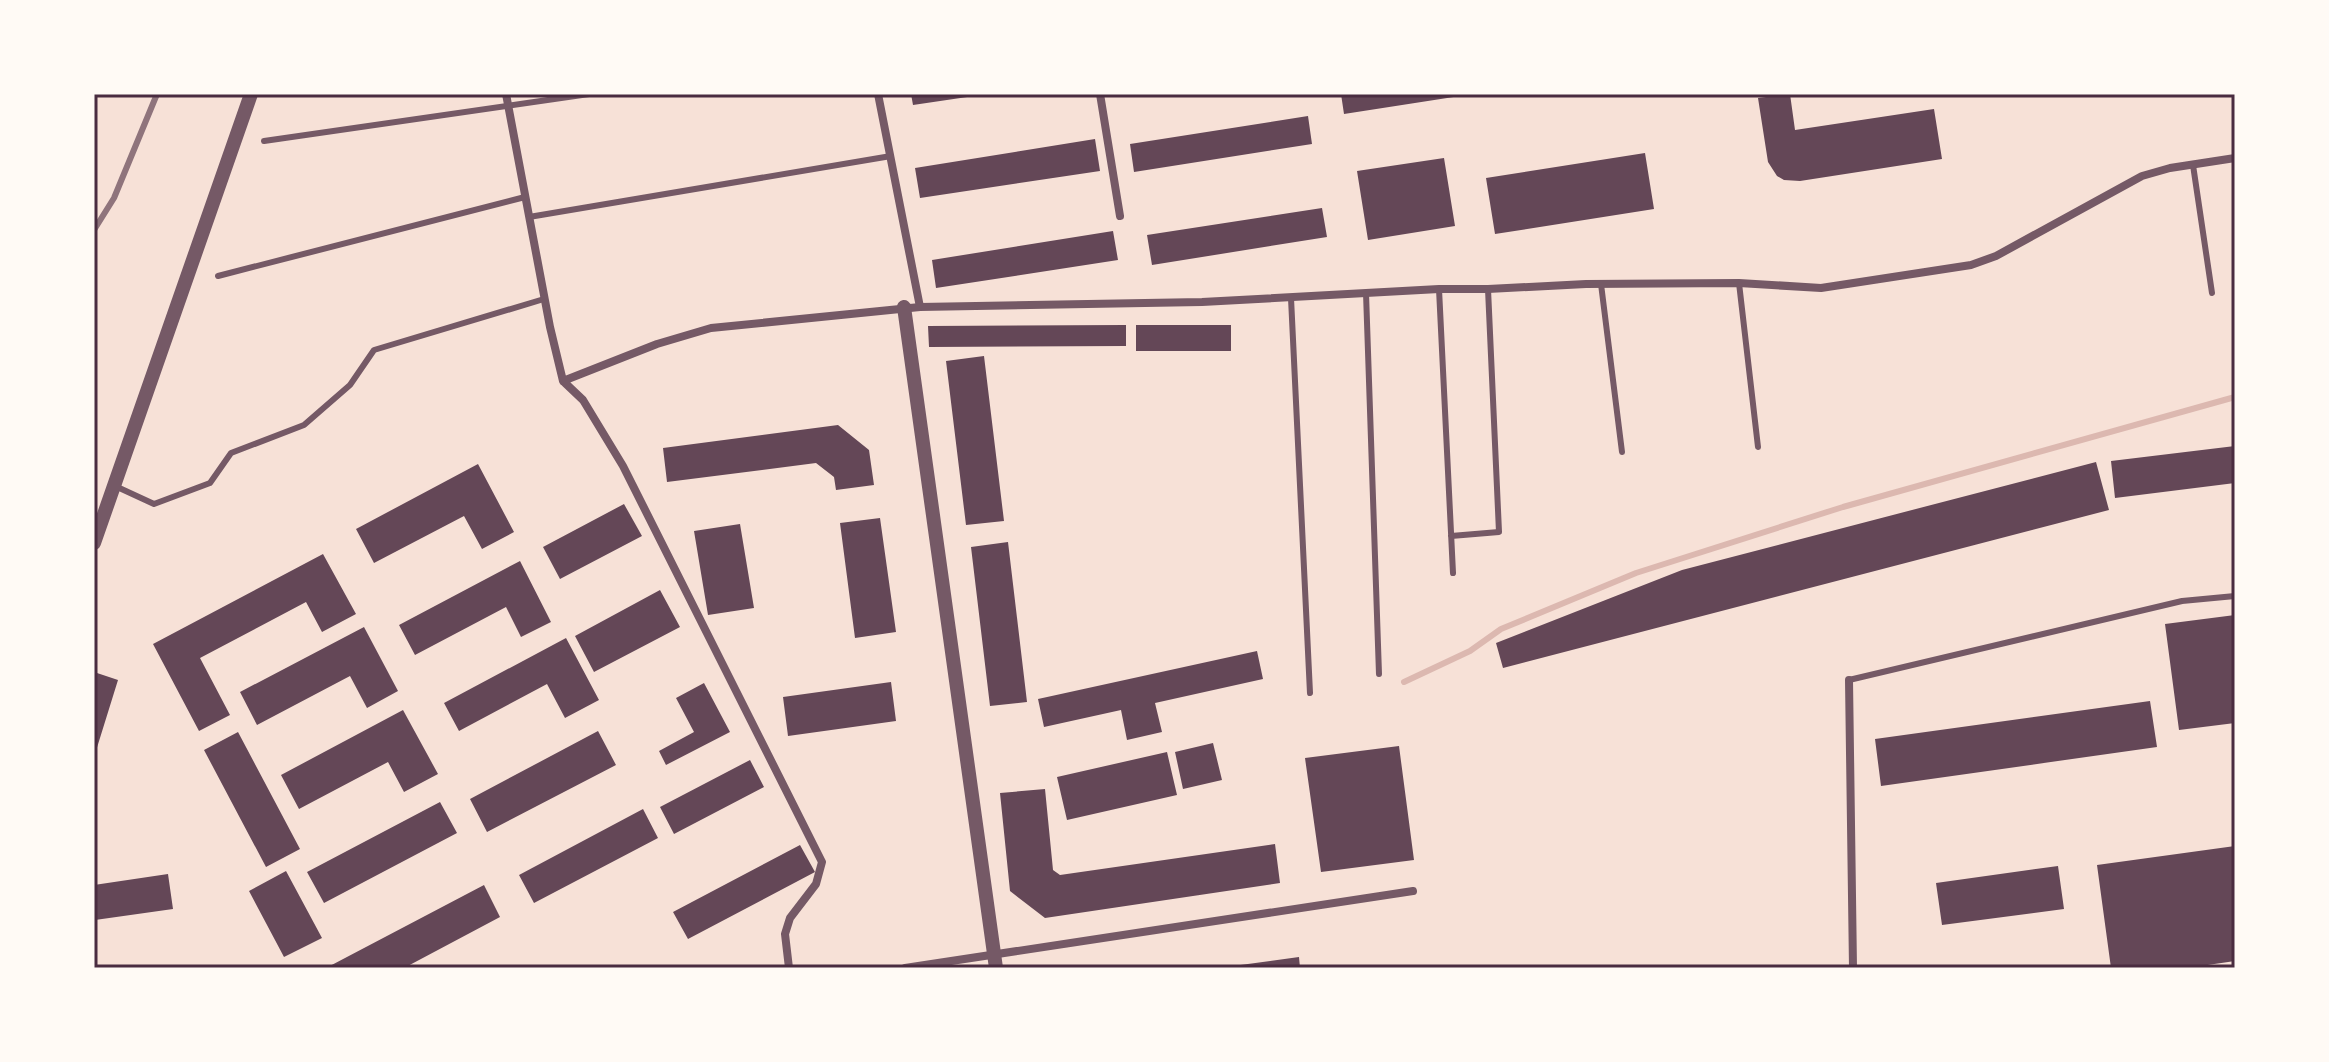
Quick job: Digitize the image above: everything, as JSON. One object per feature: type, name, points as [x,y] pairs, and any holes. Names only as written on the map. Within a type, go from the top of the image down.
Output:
[{"type":"street","points":[[94,543],[251,94]]},
{"type":"street","points":[[506,94],[544,299],[563,381],[583,400],[623,466],[822,862],[816,884],[790,918],[785,934],[789,968]]},
{"type":"street","points":[[878,94],[891,156],[912,307],[995,961]]},
{"type":"street","points":[[1100,94],[1120,216]]},
{"type":"street","points":[[563,381],[657,344],[711,328],[912,307],[1186,303],[1439,289],[1601,284],[1739,283],[1821,288],[1971,265],[1996,256],[2142,176],[2235,158]]},
{"type":"street","points":[[1849,680],[1853,968]]},
{"type":"street","points":[[905,968],[995,961],[1413,891]]},
{"type":"lane","points":[[264,141],[589,94]]},
{"type":"lane","points":[[529,217],[891,156]]},
{"type":"lane","points":[[2193,165],[2212,293]]},
{"type":"lane","points":[[218,276],[525,197]]},
{"type":"lane","points":[[1739,283],[1758,447]]},
{"type":"lane","points":[[1601,284],[1622,452]]},
{"type":"lane","points":[[1439,289],[1453,573]]},
{"type":"lane","points":[[1451,536],[1499,532],[1488,289]]},
{"type":"lane","points":[[1366,293],[1379,674]]},
{"type":"lane","points":[[1291,298],[1310,693]]},
{"type":"lane","points":[[115,486],[154,504],[210,483],[231,453],[304,425],[350,385],[374,350],[544,299]]},
{"type":"lane","points":[[1849,680],[2182,601],[2235,596]]},
{"type":"building","points":[[911,94],[973,94],[974,96],[913,105]]},
{"type":"building","points":[[1341,94],[1460,94],[1460,96],[1344,114]]},
{"type":"building","points":[[1790,94],[1795,130],[1934,109],[1942,159],[1800,181],[1784,180],[1777,176],[1768,162],[1758,98]]},
{"type":"building","points":[[1308,116],[1312,144],[1134,172],[1130,144]]},
{"type":"building","points":[[1095,139],[1100,171],[920,198],[915,168]]},
{"type":"building","points":[[1645,153],[1654,209],[1495,234],[1486,178]]},
{"type":"building","points":[[1444,158],[1455,226],[1368,240],[1357,171]]},
{"type":"building","points":[[1322,208],[1327,237],[1152,265],[1147,235]]},
{"type":"building","points":[[1113,231],[1118,260],[936,288],[932,260]]},
{"type":"building","points":[[1126,325],[1126,346],[929,347],[928,326]]},
{"type":"building","points":[[1136,325],[1231,325],[1231,351],[1136,351]]},
{"type":"building","points":[[984,356],[1004,521],[966,525],[946,361]]},
{"type":"building","points":[[838,425],[869,450],[874,485],[836,490],[834,477],[816,463],[667,482],[663,448]]},
{"type":"building","points":[[2235,446],[2235,483],[2115,498],[2111,461]]},
{"type":"building","points":[[2096,462],[2109,510],[1503,668],[1496,643],[1682,570]]},
{"type":"building","points":[[478,464],[514,532],[482,549],[464,516],[374,563],[356,529]]},
{"type":"building","points":[[624,504],[642,536],[560,579],[543,547]]},
{"type":"building","points":[[880,518],[896,632],[855,638],[840,523]]},
{"type":"building","points":[[740,524],[754,608],[708,615],[694,531]]},
{"type":"building","points":[[1008,542],[1027,702],[990,706],[971,547]]},
{"type":"building","points":[[323,554],[356,614],[322,632],[306,602],[200,658],[230,715],[199,731],[153,644]]},
{"type":"building","points":[[520,561],[551,622],[521,637],[506,607],[415,655],[399,625]]},
{"type":"building","points":[[660,590],[680,627],[594,672],[575,636]]},
{"type":"building","points":[[2235,615],[2235,723],[2179,730],[2165,624]]},
{"type":"building","points":[[364,627],[398,691],[367,708],[350,676],[257,725],[240,692]]},
{"type":"building","points":[[566,638],[599,700],[565,718],[547,684],[459,731],[444,703]]},
{"type":"building","points":[[1257,651],[1263,679],[1155,703],[1162,732],[1127,740],[1121,710],[1044,727],[1038,699]]},
{"type":"building","points":[[94,672],[118,680],[95,754],[94,754]]},
{"type":"building","points":[[891,682],[896,721],[788,736],[783,697]]},
{"type":"building","points":[[704,683],[730,732],[666,765],[659,751],[694,732],[676,698]]},
{"type":"building","points":[[2150,701],[2157,747],[1881,786],[1875,739]]},
{"type":"building","points":[[403,710],[438,774],[404,792],[388,762],[299,809],[281,775]]},
{"type":"building","points":[[598,731],[616,765],[487,832],[470,799]]},
{"type":"building","points":[[238,732],[300,849],[266,867],[204,750]]},
{"type":"building","points":[[1213,743],[1222,780],[1183,789],[1175,752]]},
{"type":"building","points":[[1399,746],[1414,860],[1321,872],[1305,758]]},
{"type":"building","points":[[1167,752],[1177,795],[1067,820],[1057,777]]},
{"type":"building","points":[[750,760],[764,787],[674,834],[660,807]]},
{"type":"building","points":[[1045,789],[1053,870],[1060,875],[1275,844],[1280,883],[1045,918],[1010,891],[1000,793]]},
{"type":"building","points":[[440,802],[457,833],[324,903],[307,872]]},
{"type":"building","points":[[643,809],[658,838],[534,903],[519,875]]},
{"type":"building","points":[[800,845],[815,872],[688,939],[673,912]]},
{"type":"building","points":[[2235,846],[2235,961],[2187,968],[2111,968],[2097,865]]},
{"type":"building","points":[[2058,866],[2064,909],[1942,925],[1936,883]]},
{"type":"building","points":[[286,871],[322,938],[284,957],[249,891]]},
{"type":"building","points":[[168,874],[173,909],[95,920],[94,885]]},
{"type":"building","points":[[484,885],[500,917],[404,968],[326,968]]},
{"type":"building","points":[[1299,957],[1300,968],[1233,968],[1233,966]]},
{"type":"waterway","points":[[1404,682],[1470,651],[1501,629],[1636,573],[1843,507],[2235,397]]},
{"type":"railway","points":[[94,230],[114,198],[157,94]]}]
